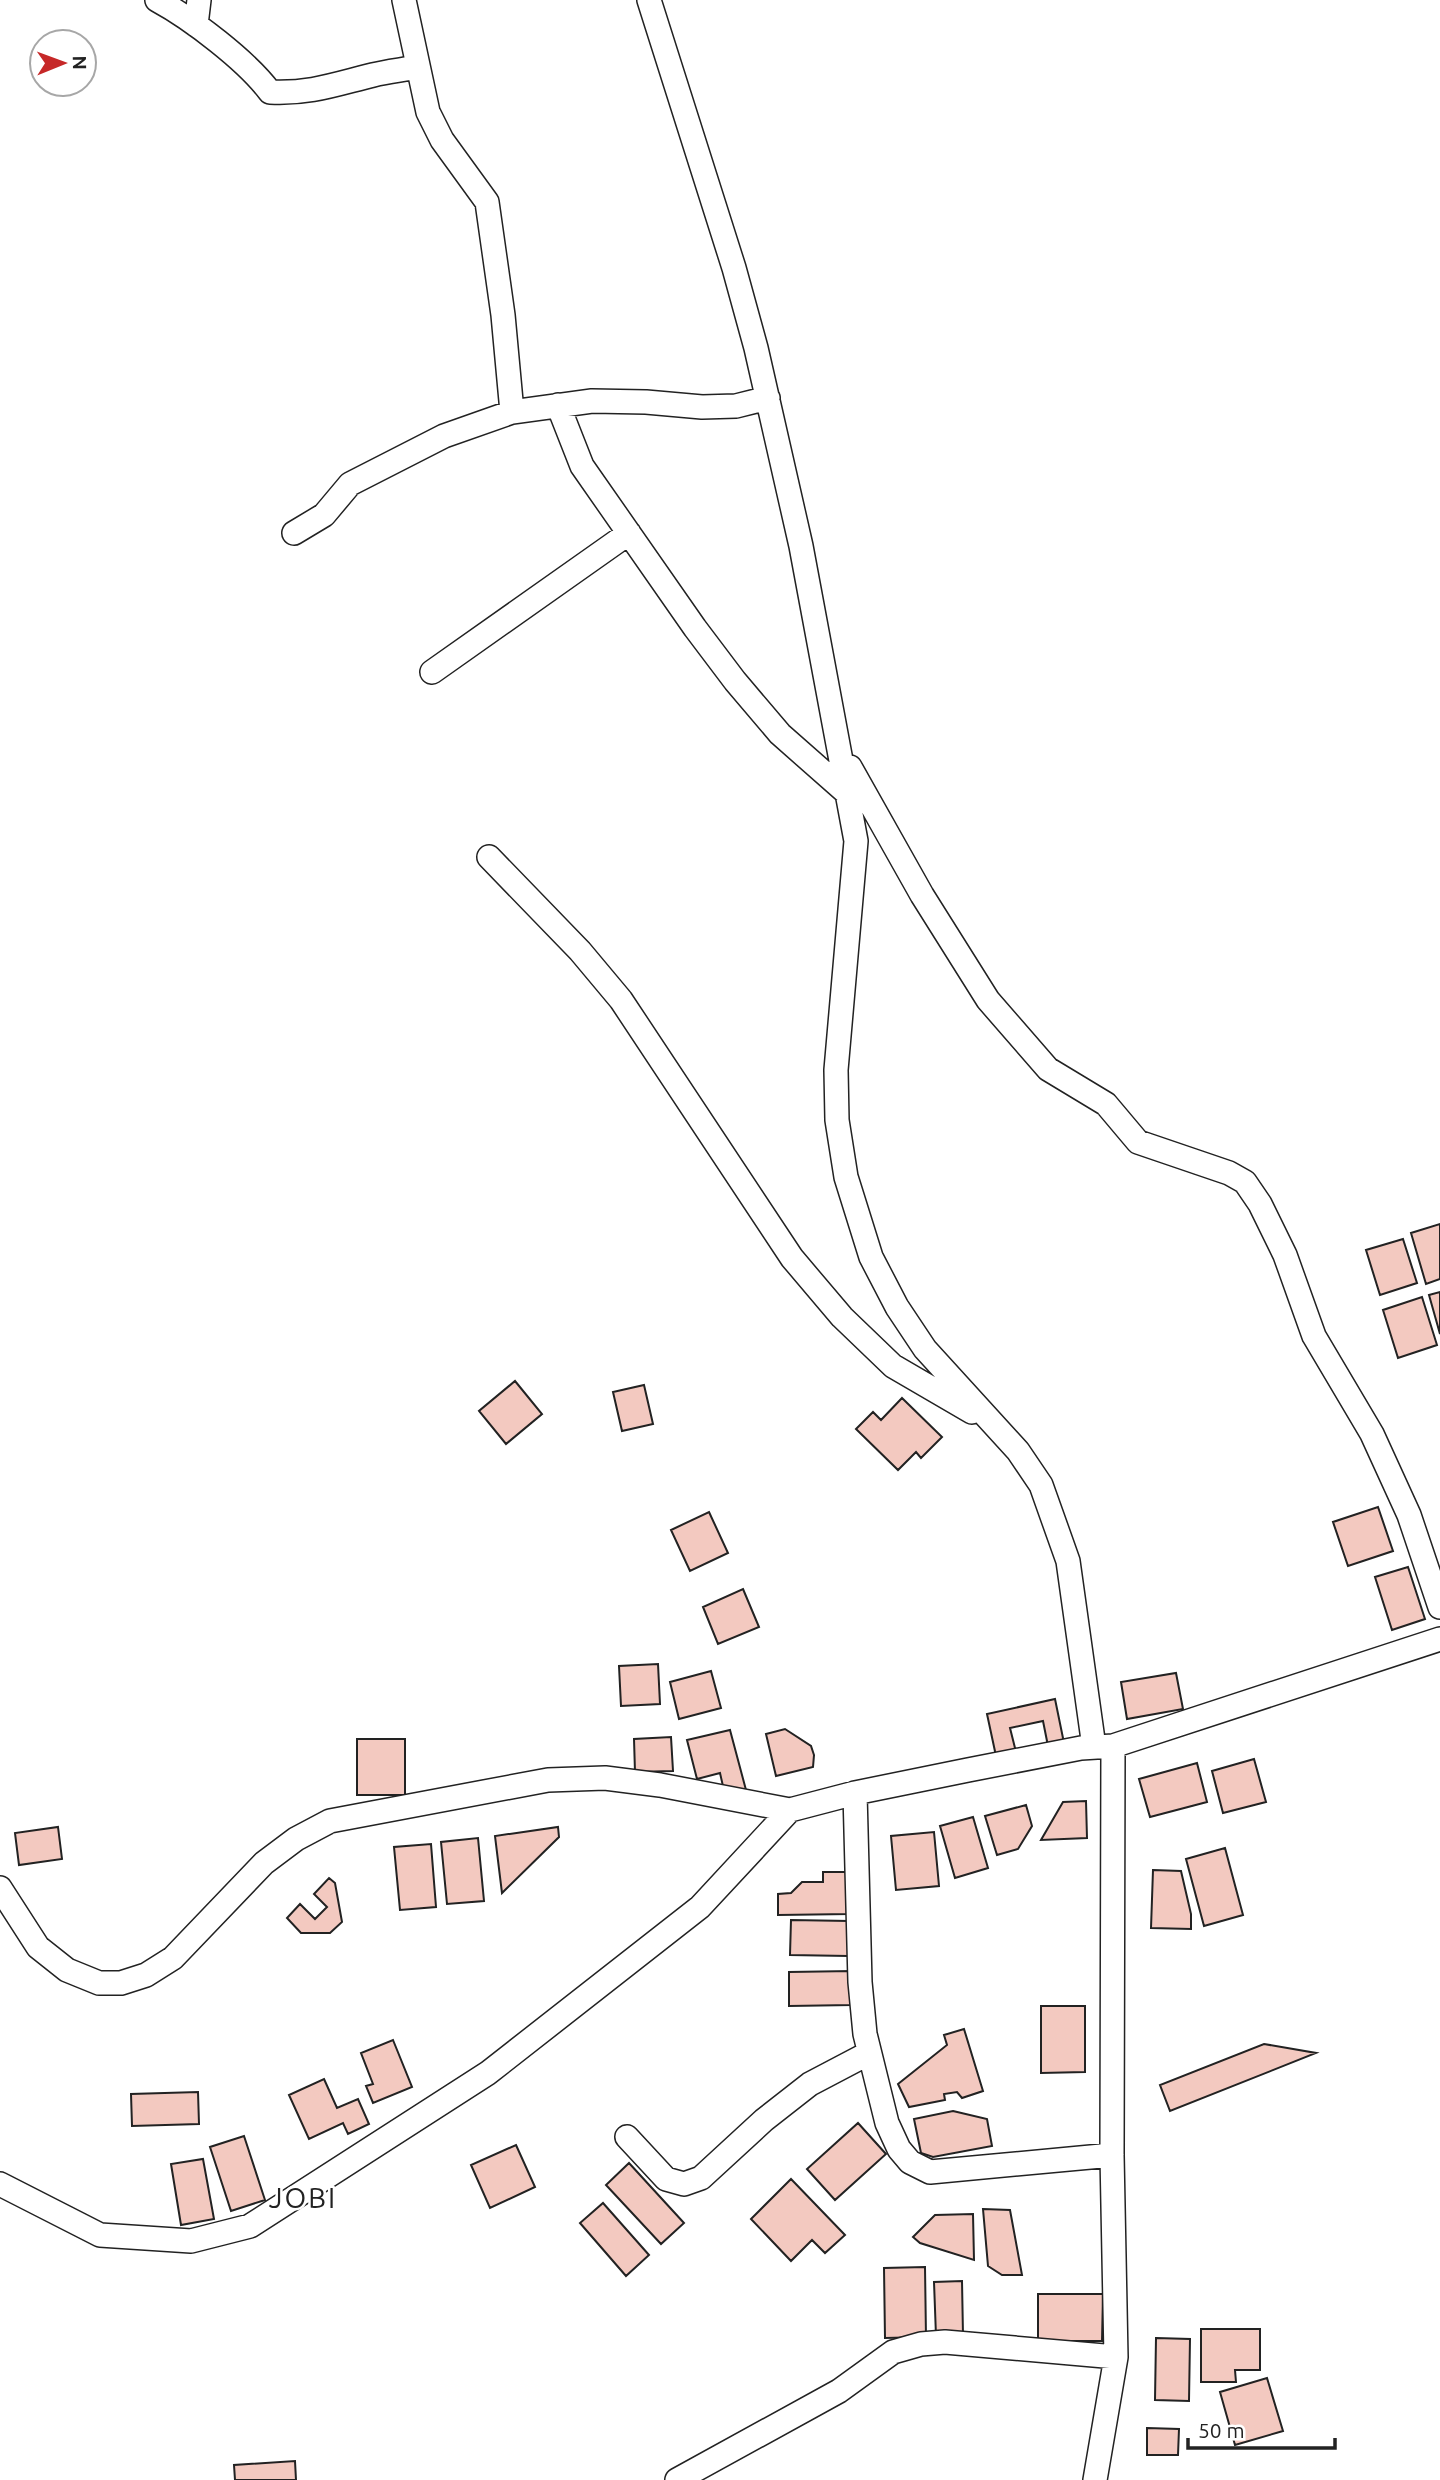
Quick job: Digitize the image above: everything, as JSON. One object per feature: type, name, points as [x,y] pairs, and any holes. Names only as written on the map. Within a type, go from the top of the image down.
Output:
[{"type":"street","points":[[157,0],[196,26],[261,80],[270,92],[291,93],[325,89],[375,74],[417,67]]},
{"type":"street","points":[[196,26],[199,0]]},
{"type":"street","points":[[404,0],[428,112],[442,140],[487,202],[503,315],[512,412]]},
{"type":"street","points":[[649,0],[734,268],[768,397],[801,545],[856,841],[836,1070],[837,1121],[846,1177],[871,1257],[897,1307],[925,1349],[999,1428],[1041,1485],[1068,1561],[1104,1746],[1116,2357],[1095,2480]]},
{"type":"street","points":[[293,533],[324,515],[349,485],[444,436],[512,412],[592,401],[702,407],[736,406],[768,397]]},
{"type":"street","points":[[558,405],[582,466],[695,628],[780,734],[848,794]]},
{"type":"street","points":[[432,672],[629,533]]},
{"type":"street","points":[[840,749],[922,895],[988,1000],[1048,1069],[1106,1104],[1138,1142],[1229,1173],[1245,1182],[1260,1204],[1286,1255],[1314,1336],[1372,1434],[1409,1515],[1440,1607]]},
{"type":"street","points":[[489,857],[580,951],[621,1000],[792,1258],[842,1317],[893,1366],[999,1428]]},
{"type":"street","points":[[0,1888],[38,1947],[67,1970],[99,1983],[121,1983],[146,1975],[173,1958],[264,1863],[296,1839],[330,1821],[548,1780],[606,1778],[660,1785],[790,1810],[855,1793],[1081,1748],[1104,1746],[1440,1639]]},
{"type":"street","points":[[855,1793],[860,1982],[865,2034],[887,2123],[899,2149],[910,2162],[930,2172],[1112,2155]]},
{"type":"street","points":[[0,2184],[100,2235],[191,2241],[250,2225],[488,2073],[700,1907],[790,1810]]},
{"type":"street","points":[[627,2137],[666,2179],[684,2184],[701,2178],[764,2120],[810,2084],[869,2053]]},
{"type":"street","points":[[677,2480],[839,2391],[893,2352],[902,2349],[945,2342],[1116,2357]]},
{"type":"building","points":[[1440,1224],[1440,1279],[1426,1284],[1411,1233]]},
{"type":"building","points":[[1403,1239],[1417,1283],[1380,1295],[1366,1250]]},
{"type":"building","points":[[1440,1292],[1440,1334],[1429,1295]]},
{"type":"building","points":[[1422,1297],[1437,1345],[1398,1358],[1383,1310]]},
{"type":"building","points":[[515,1381],[542,1414],[506,1444],[479,1411]]},
{"type":"building","points":[[644,1385],[653,1424],[622,1431],[613,1392]]},
{"type":"building","points":[[902,1398],[942,1437],[921,1458],[916,1452],[898,1470],[856,1429],[873,1412],[881,1420]]},
{"type":"building","points":[[1378,1507],[1393,1551],[1348,1566],[1333,1522]]},
{"type":"building","points":[[709,1512],[728,1553],[690,1571],[671,1530]]},
{"type":"building","points":[[1408,1567],[1425,1619],[1392,1630],[1375,1577]]},
{"type":"building","points":[[743,1589],[759,1627],[718,1644],[703,1607]]},
{"type":"building","points":[[658,1664],[660,1704],[621,1706],[619,1666]]},
{"type":"building","points":[[711,1671],[721,1708],[679,1719],[670,1682]]},
{"type":"building","points":[[1176,1673],[1183,1709],[1127,1719],[1121,1682]]},
{"type":"building","points":[[1055,1699],[1064,1743],[1048,1746],[1043,1721],[1010,1728],[1016,1752],[996,1756],[987,1714]]},
{"type":"building","points":[[785,1729],[811,1746],[814,1755],[813,1767],[776,1776],[766,1734]]},
{"type":"building","points":[[730,1730],[746,1790],[725,1795],[720,1773],[697,1779],[687,1740]]},
{"type":"building","points":[[671,1737],[673,1771],[635,1772],[634,1739]]},
{"type":"building","points":[[357,1739],[405,1739],[405,1795],[357,1795]]},
{"type":"building","points":[[1254,1759],[1266,1802],[1223,1813],[1212,1771]]},
{"type":"building","points":[[1197,1763],[1207,1802],[1150,1817],[1139,1779]]},
{"type":"building","points":[[1086,1801],[1087,1838],[1041,1840],[1063,1802]]},
{"type":"building","points":[[1026,1805],[1032,1826],[1018,1849],[997,1855],[985,1816]]},
{"type":"building","points":[[973,1817],[988,1868],[955,1878],[940,1826]]},
{"type":"building","points":[[58,1827],[62,1859],[19,1865],[15,1833]]},
{"type":"building","points":[[558,1827],[559,1837],[502,1893],[495,1836]]},
{"type":"building","points":[[934,1832],[939,1886],[896,1890],[891,1836]]},
{"type":"building","points":[[478,1838],[484,1901],[447,1904],[441,1842]]},
{"type":"building","points":[[431,1844],[436,1907],[400,1910],[394,1847]]},
{"type":"building","points":[[1225,1848],[1243,1915],[1204,1926],[1186,1859]]},
{"type":"building","points":[[1153,1870],[1181,1871],[1191,1914],[1191,1929],[1151,1928]]},
{"type":"building","points":[[823,1872],[850,1872],[850,1914],[778,1915],[778,1894],[791,1893],[802,1882],[823,1882]]},
{"type":"building","points":[[329,1878],[335,1883],[342,1922],[330,1933],[301,1933],[287,1918],[300,1904],[315,1919],[327,1907],[314,1894]]},
{"type":"building","points":[[791,1920],[849,1921],[848,1956],[790,1955]]},
{"type":"building","points":[[852,1971],[852,2005],[789,2006],[789,1972]]},
{"type":"building","points":[[1041,2006],[1085,2006],[1085,2072],[1041,2073]]},
{"type":"building","points":[[964,2029],[983,2091],[962,2098],[957,2092],[944,2094],[945,2100],[909,2107],[898,2084],[947,2045],[944,2035]]},
{"type":"building","points":[[393,2040],[412,2087],[373,2103],[366,2086],[373,2084],[361,2053]]},
{"type":"building","points":[[1264,2044],[1316,2053],[1170,2111],[1160,2085]]},
{"type":"building","points":[[324,2079],[337,2108],[358,2099],[369,2124],[348,2134],[343,2123],[309,2139],[289,2095]]},
{"type":"building","points":[[198,2092],[199,2124],[132,2126],[131,2094]]},
{"type":"building","points":[[953,2111],[987,2119],[992,2146],[933,2157],[921,2153],[914,2119]]},
{"type":"building","points":[[858,2123],[886,2154],[835,2200],[807,2169]]},
{"type":"building","points":[[244,2136],[265,2200],[231,2211],[210,2147]]},
{"type":"building","points":[[516,2145],[535,2187],[490,2208],[471,2165]]},
{"type":"building","points":[[203,2159],[214,2219],[181,2225],[171,2164]]},
{"type":"building","points":[[629,2163],[684,2223],[661,2244],[606,2185]]},
{"type":"building","points":[[791,2179],[845,2235],[825,2253],[812,2240],[791,2261],[751,2219]]},
{"type":"building","points":[[603,2203],[649,2255],[626,2276],[580,2223]]},
{"type":"building","points":[[983,2209],[1010,2210],[1022,2275],[1002,2275],[988,2266]]},
{"type":"building","points":[[973,2214],[974,2260],[920,2243],[913,2237],[935,2215]]},
{"type":"building","points":[[925,2267],[926,2337],[885,2338],[884,2268]]},
{"type":"building","points":[[962,2281],[963,2335],[936,2336],[934,2282]]},
{"type":"building","points":[[1038,2294],[1103,2294],[1102,2341],[1038,2341]]},
{"type":"building","points":[[1201,2329],[1260,2329],[1260,2370],[1235,2370],[1236,2382],[1201,2382]]},
{"type":"building","points":[[1156,2338],[1190,2339],[1189,2401],[1155,2400]]},
{"type":"building","points":[[1267,2378],[1283,2431],[1235,2445],[1220,2392]]},
{"type":"building","points":[[1147,2428],[1179,2429],[1178,2455],[1147,2455]]},
{"type":"building","points":[[295,2461],[296,2480],[235,2480],[234,2465]]},
{"type":"district","name":"JOBI","points":[[303,2197]]}]
